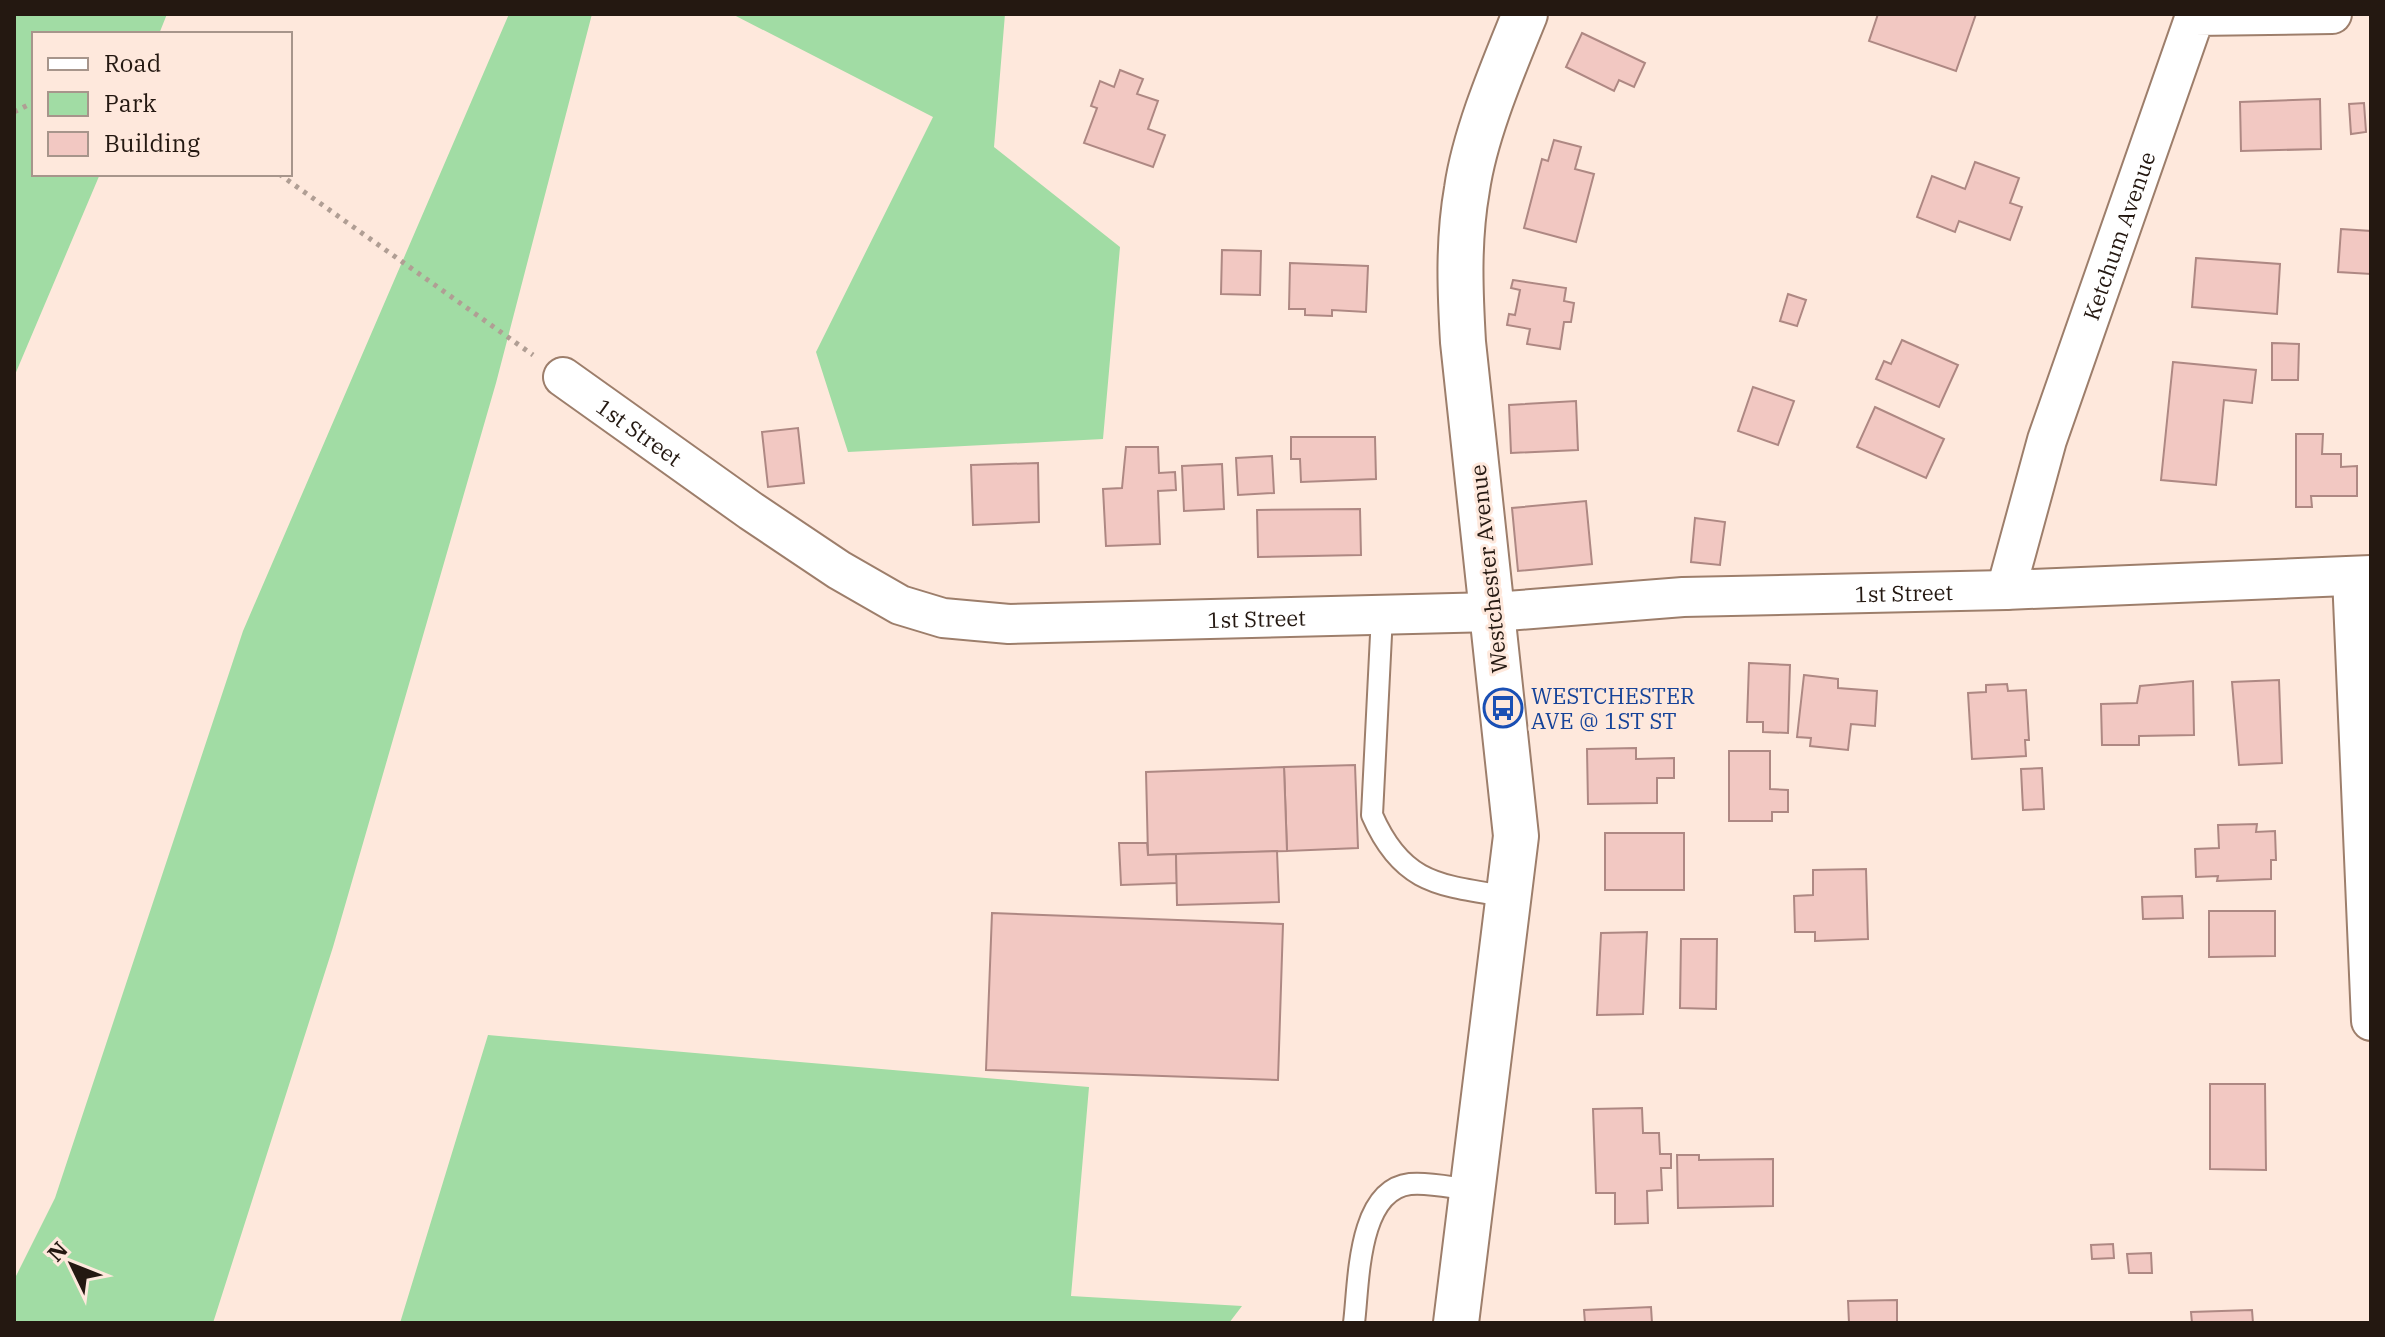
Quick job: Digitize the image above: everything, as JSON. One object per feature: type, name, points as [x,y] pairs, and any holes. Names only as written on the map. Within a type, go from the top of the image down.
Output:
[{"type":"street","name":"Westchester Avenue","points":[[1456,1323],[1516,836],[1463,342],[1459,265],[1467,186],[1500,77],[1525,14]]},
{"type":"street","name":"Ketchum Avenue","points":[[2006,590],[2047,440],[2195,15],[2332,14]]},
{"type":"street","name":"1st Street","points":[[563,377],[839,570],[900,605],[943,618],[1009,624],[1494,612],[1683,597],[2006,590],[2361,575]]},
{"type":"street","points":[[2361,575],[2371,1021]]},
{"type":"lane","points":[[1382,615],[1372,815],[1386,846],[1406,867],[1437,884],[1510,897]]},
{"type":"lane","points":[[1354,1323],[1364,1237],[1375,1209],[1386,1196],[1400,1186],[1413,1184],[1472,1190]]},
{"type":"path","points":[[14,112],[32,103]]},
{"type":"path","points":[[282,176],[563,377]]},
{"type":"green space","points":[[14,14],[167,14],[160,32],[32,32],[32,176],[99,176],[14,377]]},
{"type":"green space","points":[[509,14],[592,14],[496,383],[333,947],[213,1323],[14,1323],[14,1280],[55,1198],[243,631]]},
{"type":"green space","points":[[732,14],[1005,14],[994,147],[1120,247],[1103,439],[848,452],[816,352],[933,117]]},
{"type":"green space","points":[[488,1035],[1089,1087],[1071,1296],[1242,1306],[1229,1323],[400,1323]]},
{"type":"building","points":[[1878,14],[1976,14],[1956,71],[1869,41]]},
{"type":"building","points":[[1582,33],[1645,63],[1634,87],[1619,80],[1614,91],[1566,67]]},
{"type":"building","points":[[1120,70],[1143,79],[1137,94],[1158,101],[1148,129],[1165,135],[1153,167],[1084,143],[1097,108],[1091,106],[1100,81],[1114,87]]},
{"type":"building","points":[[2320,99],[2321,149],[2241,151],[2240,102]]},
{"type":"building","points":[[2364,103],[2366,132],[2351,134],[2349,104]]},
{"type":"building","points":[[1554,140],[1581,147],[1575,169],[1594,174],[1576,242],[1524,228],[1542,159],[1548,161]]},
{"type":"building","points":[[1975,162],[2019,178],[2010,203],[2022,207],[2010,240],[1959,221],[1955,232],[1917,217],[1932,176],[1965,189]]},
{"type":"building","points":[[2341,229],[2371,231],[2371,274],[2338,272]]},
{"type":"building","points":[[1222,250],[1261,251],[1260,295],[1221,294]]},
{"type":"building","points":[[2196,258],[2280,264],[2277,314],[2192,307]]},
{"type":"building","points":[[1290,263],[1368,266],[1366,312],[1332,310],[1332,316],[1305,315],[1305,309],[1289,309]]},
{"type":"building","points":[[1513,280],[1566,288],[1564,301],[1574,303],[1571,322],[1564,322],[1560,349],[1527,344],[1530,329],[1507,325],[1509,314],[1515,315],[1520,290],[1511,288]]},
{"type":"building","points":[[1788,294],[1806,300],[1797,326],[1780,321]]},
{"type":"building","points":[[1902,340],[1958,365],[1939,407],[1876,379],[1884,361],[1891,364]]},
{"type":"building","points":[[2272,343],[2299,344],[2298,380],[2272,380]]},
{"type":"building","points":[[2173,362],[2256,370],[2252,403],[2224,400],[2216,485],[2161,480]]},
{"type":"building","points":[[1753,387],[1794,401],[1778,445],[1738,431]]},
{"type":"building","points":[[1576,401],[1578,450],[1511,453],[1509,405]]},
{"type":"building","points":[[1875,407],[1944,439],[1926,478],[1857,447]]},
{"type":"building","points":[[798,428],[804,483],[768,487],[762,432]]},
{"type":"building","points":[[2296,434],[2323,434],[2322,454],[2341,454],[2341,467],[2357,466],[2357,496],[2311,496],[2312,507],[2296,507]]},
{"type":"building","points":[[1291,437],[1375,437],[1376,479],[1301,482],[1300,459],[1291,459]]},
{"type":"building","points":[[1126,447],[1158,447],[1159,473],[1175,472],[1176,490],[1158,491],[1160,544],[1106,546],[1103,489],[1122,488]]},
{"type":"building","points":[[1272,456],[1274,493],[1238,495],[1236,458]]},
{"type":"building","points":[[1038,463],[1039,522],[973,525],[971,465]]},
{"type":"building","points":[[1222,464],[1224,509],[1184,511],[1182,466]]},
{"type":"building","points":[[1586,501],[1592,564],[1518,571],[1512,508]]},
{"type":"building","points":[[1360,509],[1361,555],[1258,557],[1257,510]]},
{"type":"building","points":[[1695,518],[1725,522],[1720,565],[1691,562]]},
{"type":"building","points":[[1749,663],[1790,665],[1788,733],[1763,732],[1763,722],[1747,722]]},
{"type":"building","points":[[1804,675],[1838,679],[1838,688],[1877,691],[1875,726],[1851,724],[1848,750],[1810,746],[1811,738],[1797,737]]},
{"type":"building","points":[[2279,680],[2282,763],[2239,765],[2232,682]]},
{"type":"building","points":[[2193,681],[2194,735],[2139,736],[2139,745],[2102,745],[2101,704],[2137,703],[2140,686]]},
{"type":"building","points":[[2007,684],[2008,691],[2026,690],[2029,740],[2025,740],[2026,756],[1972,759],[1968,693],[1986,692],[1986,685]]},
{"type":"building","points":[[1636,748],[1636,759],[1674,758],[1674,778],[1657,778],[1657,803],[1588,804],[1587,749]]},
{"type":"building","points":[[1729,751],[1770,751],[1770,789],[1788,790],[1788,812],[1772,812],[1772,821],[1729,821]]},
{"type":"building","points":[[1355,765],[1358,848],[1287,851],[1284,767]]},
{"type":"building","points":[[1284,767],[1287,851],[1148,855],[1146,772]]},
{"type":"building","points":[[2042,768],[2044,809],[2023,810],[2021,769]]},
{"type":"building","points":[[2257,824],[2256,832],[2275,831],[2276,860],[2271,860],[2271,879],[2217,881],[2218,876],[2196,877],[2195,849],[2219,848],[2218,825]]},
{"type":"building","points":[[1605,833],[1684,833],[1684,890],[1605,890]]},
{"type":"building","points":[[1119,843],[1147,843],[1148,855],[1176,854],[1177,883],[1121,885]]},
{"type":"building","points":[[1277,851],[1279,902],[1177,905],[1176,854]]},
{"type":"building","points":[[1866,869],[1868,939],[1815,941],[1815,932],[1795,932],[1794,896],[1813,895],[1813,870]]},
{"type":"building","points":[[2182,896],[2183,918],[2143,919],[2142,897]]},
{"type":"building","points":[[2209,911],[2275,911],[2275,956],[2209,957]]},
{"type":"building","points":[[992,913],[1283,924],[1278,1080],[986,1070]]},
{"type":"building","points":[[1647,932],[1643,1014],[1597,1015],[1601,933]]},
{"type":"building","points":[[1681,939],[1717,939],[1716,1009],[1680,1008]]},
{"type":"building","points":[[2210,1084],[2265,1084],[2266,1170],[2210,1169]]},
{"type":"building","points":[[1642,1108],[1643,1133],[1659,1133],[1660,1154],[1671,1154],[1671,1168],[1661,1168],[1662,1190],[1647,1191],[1648,1223],[1615,1224],[1615,1193],[1596,1193],[1593,1109]]},
{"type":"building","points":[[1677,1155],[1699,1155],[1699,1160],[1773,1159],[1773,1206],[1678,1208]]},
{"type":"building","points":[[2113,1244],[2114,1258],[2092,1259],[2091,1245]]},
{"type":"building","points":[[2151,1253],[2152,1273],[2129,1273],[2127,1254]]},
{"type":"building","points":[[1897,1300],[1897,1323],[1849,1323],[1848,1301]]},
{"type":"building","points":[[1651,1307],[1652,1323],[1585,1323],[1584,1310]]},
{"type":"building","points":[[2252,1310],[2253,1323],[2192,1323],[2191,1312]]},
{"type":"place","name":"WESTCHESTER AVE @ 1ST ST","points":[[1503,708]]}]
